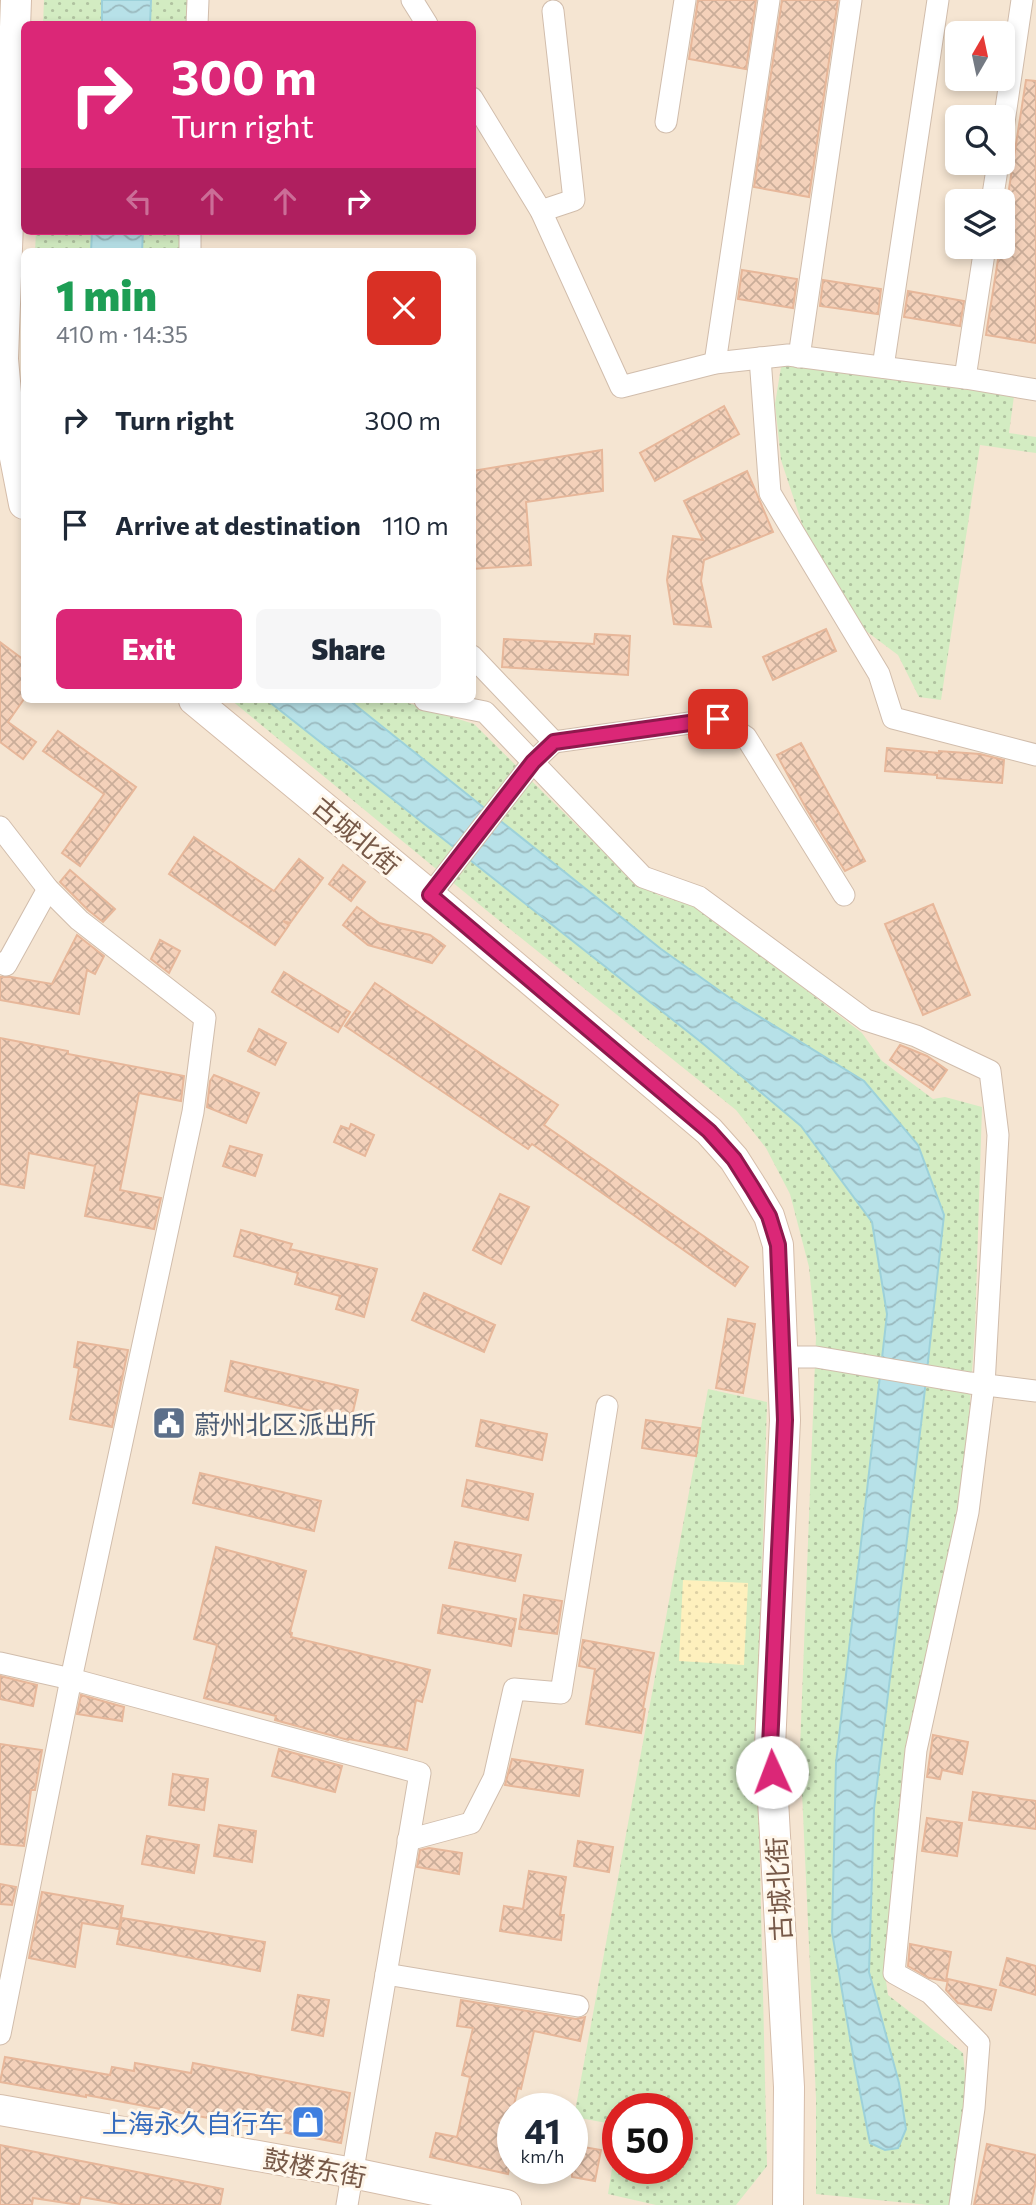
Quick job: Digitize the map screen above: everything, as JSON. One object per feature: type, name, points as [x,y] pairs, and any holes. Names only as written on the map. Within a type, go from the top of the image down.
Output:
[{"type":"main road","points":[[16,0],[3,359],[9,427],[21,489]]},
{"type":"main road","name":"古城北街","points":[[198,703],[709,1131],[734,1159],[769,1216],[778,1245],[785,1420],[770,1746],[789,2087],[788,2205]]},
{"type":"main road","name":"鼓楼东街","points":[[0,2110],[353,2173],[506,2205]]},
{"type":"street","points":[[197,21],[198,0]]},
{"type":"street","points":[[412,0],[425,21]]},
{"type":"street","points":[[666,122],[685,0]]},
{"type":"street","points":[[715,363],[769,0]]},
{"type":"street","points":[[799,357],[850,0]]},
{"type":"street","points":[[883,368],[938,0]]},
{"type":"street","points":[[1007,105],[1022,0]]},
{"type":"street","points":[[541,211],[574,200],[553,11]]},
{"type":"street","points":[[476,105],[541,211],[621,387],[715,363],[788,355],[1036,390]]},
{"type":"street","points":[[965,378],[983,259]]},
{"type":"street","points":[[760,358],[770,493],[879,674],[893,718],[1036,755]]},
{"type":"street","points":[[476,660],[554,742]]},
{"type":"street","points":[[440,703],[485,712],[529,768],[643,877],[699,897],[866,1020],[916,1036],[990,1071],[998,1135],[968,1513],[916,1750],[894,1973],[930,1993],[979,2043],[974,2108],[960,2205]]},
{"type":"street","points":[[430,895],[529,768],[554,742],[718,719],[746,737],[844,895]]},
{"type":"street","points":[[0,827],[48,889],[79,920],[205,1018],[193,1112],[71,1679],[0,2034]]},
{"type":"street","points":[[0,962],[6,965],[48,889]]},
{"type":"street","points":[[783,1357],[816,1357],[1036,1391]]},
{"type":"street","points":[[408,1840],[471,1823],[494,1778],[514,1689],[561,1693],[607,1406]]},
{"type":"street","points":[[0,1664],[71,1679],[420,1773],[347,2205]]},
{"type":"street","points":[[386,1974],[578,2006]]},
{"type":"shaded area","points":[[0,0],[1036,0],[1036,2205],[0,2205]]},
{"type":"green space","points":[[44,0],[190,0],[189,21],[43,21]]},
{"type":"green space","points":[[36,235],[181,235],[181,248],[35,248]]},
{"type":"green space","points":[[782,361],[1014,396],[1009,433],[1036,437],[1036,453],[980,445],[941,700],[919,697],[898,655],[862,628],[809,545],[781,460],[775,404]]},
{"type":"green space","points":[[235,703],[408,703],[474,724],[624,872],[658,895],[699,908],[862,1033],[882,1061],[933,1099],[945,1097],[982,1107],[975,1327],[964,1491],[906,1745],[884,1967],[888,1995],[963,2053],[968,2107],[949,2205],[816,2194],[816,2098],[800,1748],[816,1337],[809,1267],[790,1194],[766,1148],[736,1110],[491,914]]},
{"type":"green space","points":[[708,1389],[767,1402],[757,1736],[767,2166],[736,2205],[656,2205],[608,2194],[610,2184],[693,2184],[693,2093],[602,2093],[602,2122],[588,2120],[588,2093],[578,2093]]},
{"type":"sand","points":[[683,1580],[748,1583],[744,1665],[679,1661]]},
{"type":"water","points":[[102,0],[151,0],[150,21],[102,21]]},
{"type":"water","points":[[92,235],[143,235],[142,248],[91,248]]},
{"type":"water","points":[[271,703],[353,703],[661,949],[734,1001],[864,1081],[918,1145],[944,1215],[874,1809],[869,1972],[899,2083],[906,2129],[898,2148],[885,2150],[870,2143],[832,1932],[836,1763],[887,1314],[872,1222],[801,1126],[701,1042]]},
{"type":"building","points":[[698,0],[756,0],[746,69],[689,59]]},
{"type":"building","points":[[782,0],[838,0],[809,197],[754,187]]},
{"type":"building","points":[[1026,80],[1036,81],[1036,343],[986,335],[998,259],[1015,259],[1015,189],[1009,189],[1011,175],[1015,175],[1015,150]]},
{"type":"building","points":[[742,270],[797,279],[793,308],[738,299]]},
{"type":"building","points":[[823,280],[881,289],[878,314],[820,306]]},
{"type":"building","points":[[908,291],[964,301],[960,326],[904,317]]},
{"type":"building","points":[[724,406],[739,434],[655,481],[640,453]]},
{"type":"building","points":[[602,450],[603,491],[526,502],[531,565],[476,569],[476,470]]},
{"type":"building","points":[[747,471],[773,532],[704,560],[701,581],[711,627],[674,624],[667,580],[673,536],[703,540],[684,501]]},
{"type":"building","points":[[826,629],[836,651],[773,680],[763,657]]},
{"type":"building","points":[[595,634],[630,636],[628,675],[502,667],[504,639],[594,644]]},
{"type":"building","points":[[0,642],[21,658],[21,703],[8,722],[36,742],[23,759],[0,742]]},
{"type":"building","points":[[58,731],[136,787],[80,866],[62,853],[104,794],[43,751]]},
{"type":"building","points":[[801,743],[865,861],[845,871],[777,755]]},
{"type":"building","points":[[887,748],[980,754],[1004,760],[1002,783],[885,771]]},
{"type":"building","points":[[194,837],[274,891],[299,859],[323,878],[290,923],[283,921],[289,925],[275,945],[169,874]]},
{"type":"building","points":[[343,865],[365,882],[351,901],[329,884]]},
{"type":"building","points":[[70,870],[115,909],[103,922],[60,882]]},
{"type":"building","points":[[933,904],[970,995],[923,1015],[885,924]]},
{"type":"building","points":[[357,907],[379,923],[430,935],[445,946],[432,963],[368,945],[343,925]]},
{"type":"building","points":[[77,935],[104,956],[95,974],[87,970],[79,1014],[0,1000],[0,977],[52,984]]},
{"type":"building","points":[[160,940],[180,951],[169,973],[151,959]]},
{"type":"building","points":[[284,972],[350,1012],[338,1032],[272,992]]},
{"type":"building","points":[[375,983],[558,1105],[544,1125],[748,1267],[735,1286],[532,1144],[528,1149],[345,1026]]},
{"type":"building","points":[[259,1029],[286,1043],[275,1065],[248,1051]]},
{"type":"building","points":[[0,1038],[184,1076],[181,1101],[139,1093],[120,1190],[161,1198],[154,1229],[85,1216],[95,1166],[29,1153],[24,1188],[0,1184]]},
{"type":"building","points":[[900,1045],[927,1056],[947,1070],[933,1090],[890,1060]]},
{"type":"building","points":[[214,1075],[259,1093],[246,1123],[207,1107],[210,1081]]},
{"type":"building","points":[[351,1124],[374,1135],[365,1156],[334,1142],[341,1126],[349,1129]]},
{"type":"building","points":[[230,1146],[262,1155],[255,1176],[223,1166]]},
{"type":"building","points":[[500,1194],[529,1207],[501,1264],[473,1250]]},
{"type":"building","points":[[241,1230],[292,1244],[290,1249],[377,1269],[364,1317],[336,1309],[340,1296],[295,1284],[298,1273],[234,1256]]},
{"type":"building","points":[[424,1293],[495,1325],[484,1352],[412,1320]]},
{"type":"building","points":[[728,1319],[755,1324],[743,1393],[716,1388]]},
{"type":"building","points":[[78,1342],[128,1350],[112,1427],[70,1419],[79,1368],[74,1367]]},
{"type":"building","points":[[231,1361],[358,1390],[351,1420],[225,1391]]},
{"type":"building","points":[[481,1420],[547,1434],[542,1460],[476,1446]]},
{"type":"building","points":[[646,1420],[700,1428],[696,1456],[642,1448]]},
{"type":"building","points":[[200,1473],[321,1501],[314,1531],[193,1503]]},
{"type":"building","points":[[467,1480],[533,1494],[528,1520],[462,1506]]},
{"type":"building","points":[[455,1542],[521,1555],[515,1581],[449,1568]]},
{"type":"building","points":[[216,1547],[306,1571],[291,1637],[430,1670],[422,1702],[416,1700],[407,1750],[348,1740],[275,1720],[276,1716],[204,1698],[217,1645],[194,1639]]},
{"type":"building","points":[[524,1595],[562,1601],[557,1634],[519,1629]]},
{"type":"building","points":[[443,1605],[516,1619],[511,1646],[438,1633]]},
{"type":"building","points":[[583,1640],[654,1653],[641,1733],[586,1724],[595,1669],[579,1666]]},
{"type":"building","points":[[0,1676],[37,1685],[33,1706],[0,1699]]},
{"type":"building","points":[[81,1695],[124,1707],[122,1721],[77,1714]]},
{"type":"building","points":[[933,1735],[968,1742],[962,1774],[942,1770],[940,1779],[927,1777]]},
{"type":"building","points":[[0,1744],[42,1750],[35,1790],[31,1790],[24,1846],[0,1844]]},
{"type":"building","points":[[279,1749],[342,1766],[335,1792],[272,1776]]},
{"type":"building","points":[[512,1759],[583,1770],[579,1796],[505,1785]]},
{"type":"building","points":[[173,1774],[208,1779],[204,1810],[169,1805]]},
{"type":"building","points":[[973,1792],[1036,1801],[1036,1829],[969,1820]]},
{"type":"building","points":[[927,1818],[962,1823],[957,1856],[922,1851]]},
{"type":"building","points":[[219,1825],[256,1831],[252,1862],[214,1856]]},
{"type":"building","points":[[147,1836],[199,1845],[194,1873],[142,1864]]},
{"type":"building","points":[[578,1841],[613,1847],[609,1872],[574,1866]]},
{"type":"building","points":[[429,1848],[462,1853],[459,1874],[417,1867],[420,1850]]},
{"type":"building","points":[[529,1871],[566,1877],[560,1915],[564,1915],[561,1940],[500,1931],[504,1906],[523,1909]]},
{"type":"building","points":[[0,1884],[16,1887],[12,1905],[0,1904]]},
{"type":"building","points":[[42,1892],[123,1906],[119,1929],[82,1923],[75,1967],[29,1958]]},
{"type":"building","points":[[122,1918],[265,1942],[260,1971],[117,1944]]},
{"type":"building","points":[[910,1944],[951,1952],[946,1981],[929,1978],[908,1966]]},
{"type":"building","points":[[1007,1958],[1036,1966],[1036,1995],[1000,1985]]},
{"type":"building","points":[[948,1979],[996,1990],[991,2010],[958,2003],[946,1990]]},
{"type":"building","points":[[298,1995],[329,2000],[323,2036],[292,2030]]},
{"type":"building","points":[[461,2000],[576,2019],[585,2017],[580,2041],[534,2031],[521,2089],[518,2088],[517,2093],[497,2093],[497,2172],[430,2157],[436,2133],[457,2137],[470,2077],[462,2075],[473,2028],[457,2026]]},
{"type":"building","points":[[5,2057],[110,2075],[112,2067],[134,2071],[135,2063],[191,2073],[193,2063],[350,2093],[341,2143],[86,2095],[0,2082]]},
{"type":"building","points":[[987,2144],[1036,2155],[1036,2181],[1031,2205],[974,2205]]},
{"type":"building","points":[[0,2145],[223,2189],[220,2205],[126,2205],[81,2197],[79,2205],[33,2198],[32,2205],[0,2205]]},
{"type":"building","points":[[588,2148],[601,2150],[595,2181],[588,2180]]},
{"type":"place","name":"蔚州北区派出所","points":[[169,1423]]},
{"type":"place","name":"上海永久自行车","points":[[308,2122]]},
{"type":"route","points":[[718,719],[554,742],[533,762],[430,895],[709,1131],[734,1159],[769,1216],[778,1245],[785,1420],[770,1746],[772,1772]]}]
